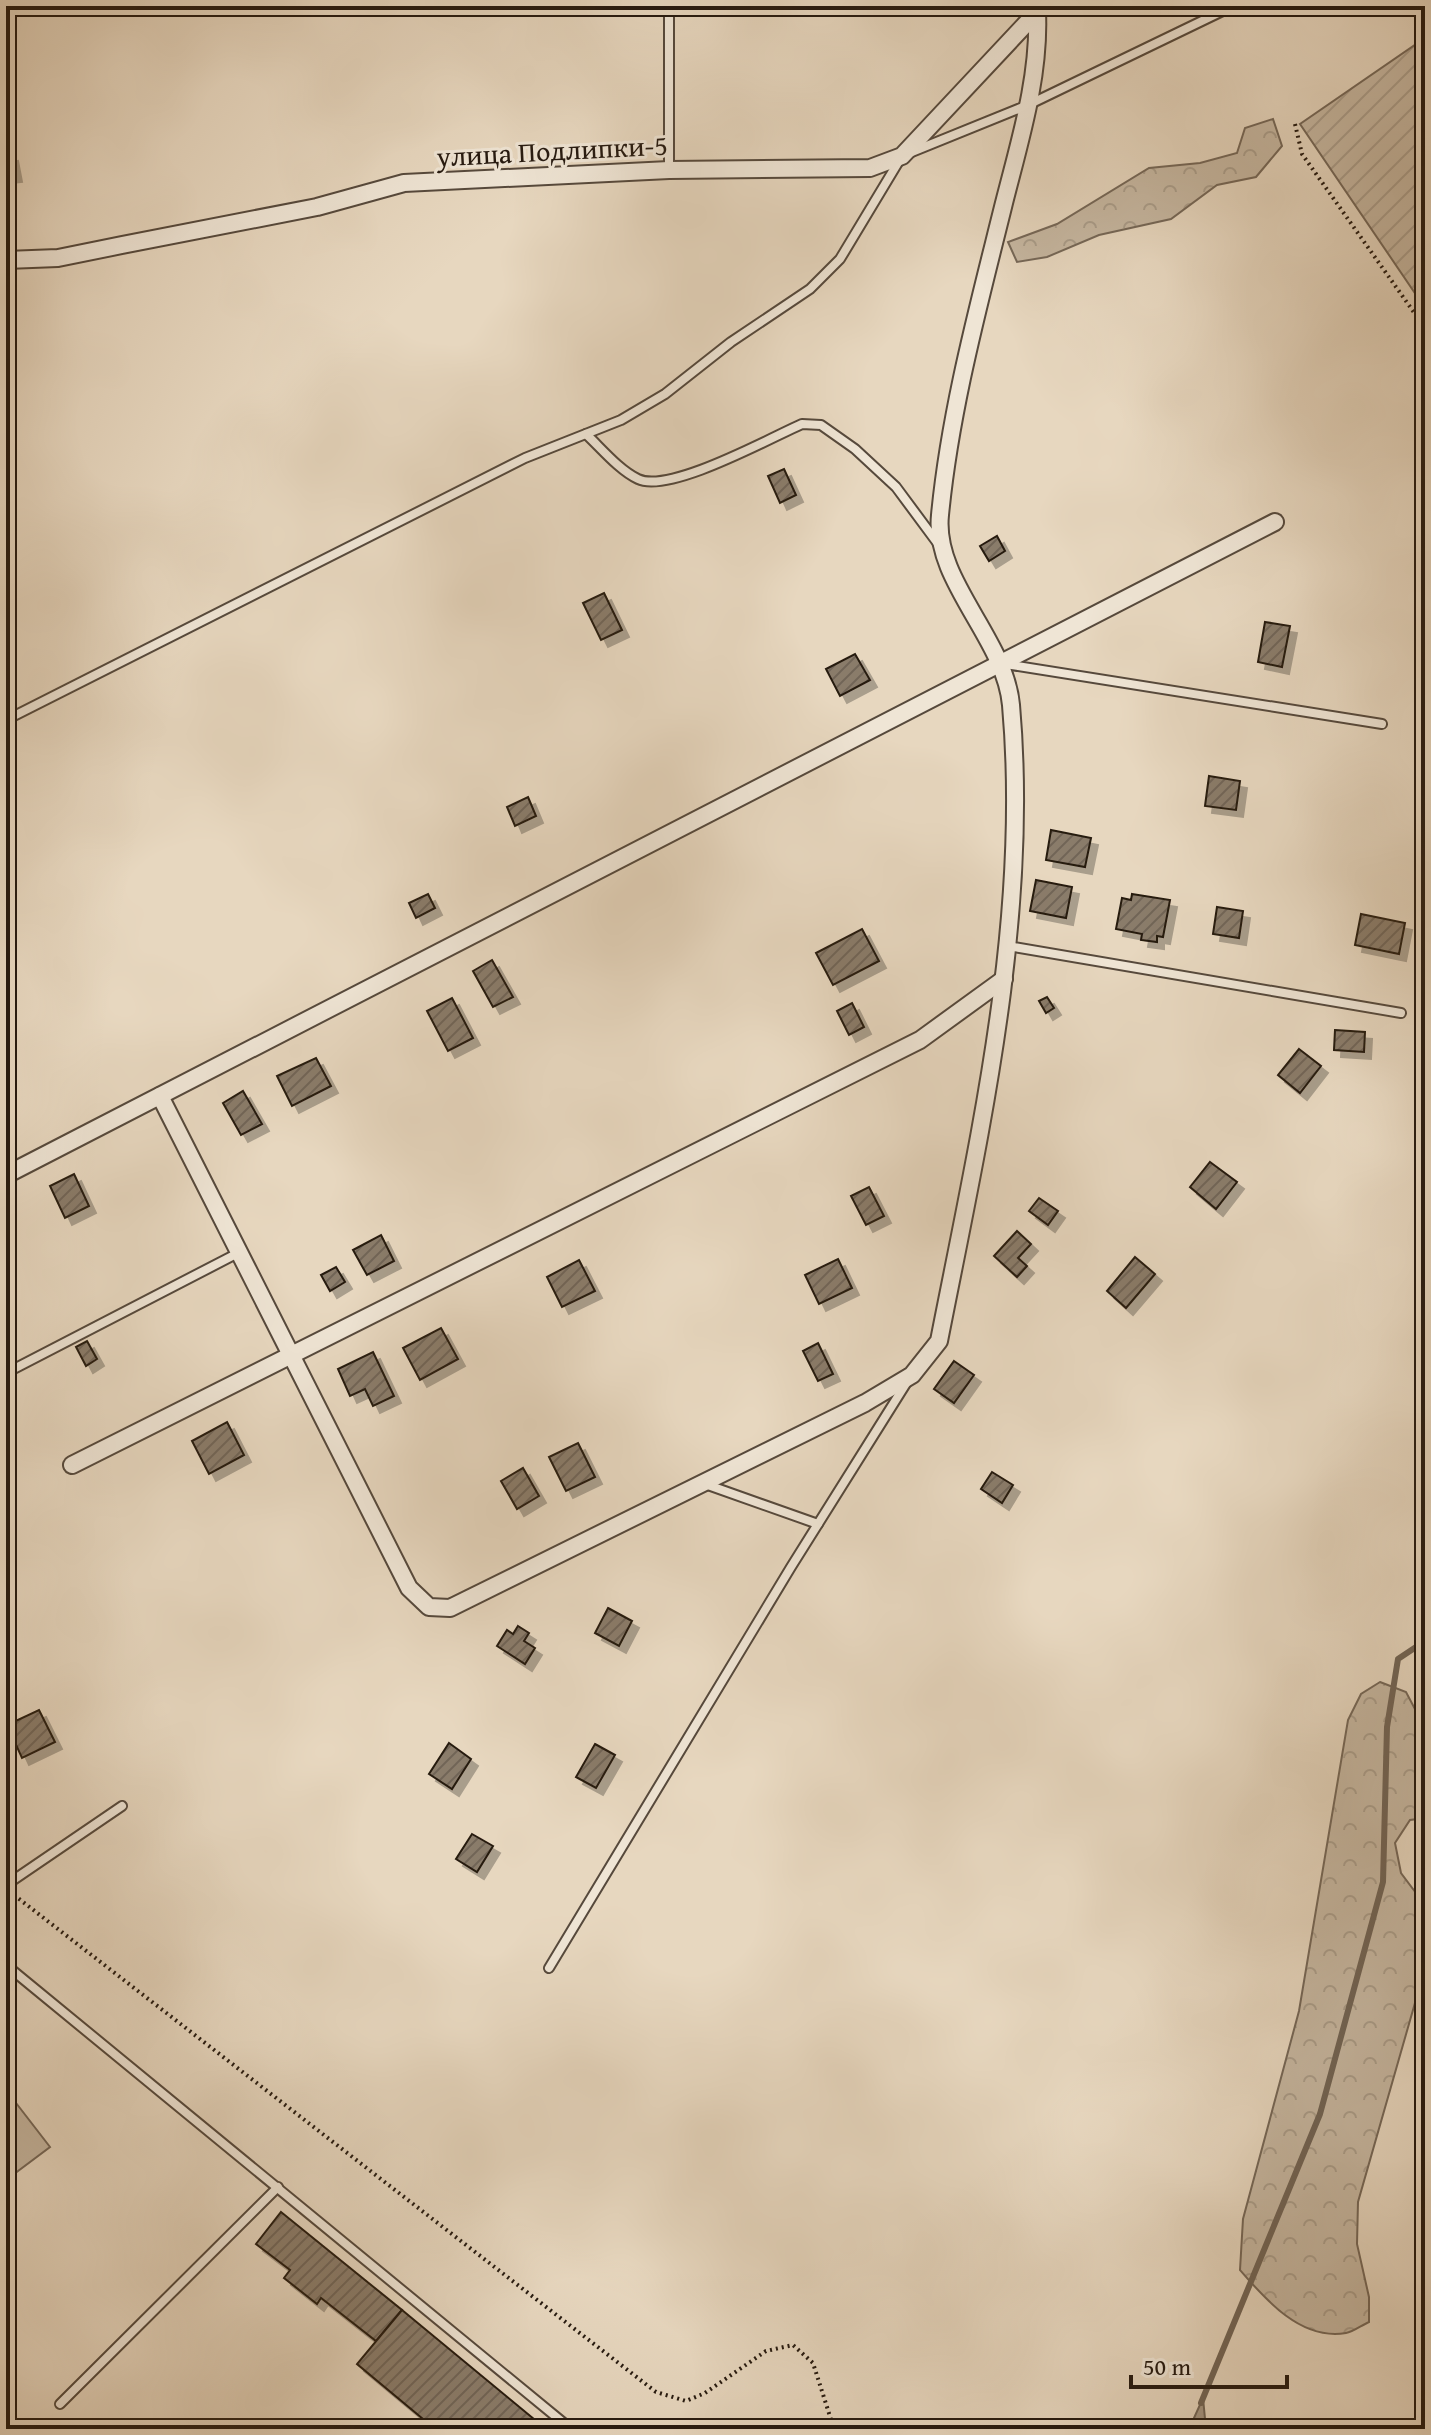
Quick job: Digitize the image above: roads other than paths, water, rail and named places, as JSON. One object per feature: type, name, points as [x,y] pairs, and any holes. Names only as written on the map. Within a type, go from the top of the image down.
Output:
[{"type":"street","name":"улица Подлипки-5","points":[[6,260],[58,258],[317,207],[404,183],[669,170],[870,168],[902,156],[1038,8]]},
{"type":"street","points":[[160,1096],[409,1588],[429,1607],[450,1608],[865,1403],[912,1375],[939,1341],[1008,946],[1017,790],[1010,699],[1000,663],[940,546],[940,517],[966,357],[1028,105],[1039,46],[1038,8]]},
{"type":"street","points":[[6,1175],[1275,522]]},
{"type":"street","points":[[72,1465],[920,1040],[1004,979]]},
{"type":"lane","points":[[669,6],[669,170]]},
{"type":"lane","points":[[6,720],[525,458],[621,420],[665,394],[731,342],[810,289],[840,259],[902,156],[1028,105],[1233,6]]},
{"type":"lane","points":[[586,434],[637,479],[654,484],[682,476],[802,424],[821,425],[896,487],[940,546]]},
{"type":"lane","points":[[1000,663],[1382,724]]},
{"type":"lane","points":[[1008,946],[1401,1013]]},
{"type":"lane","points":[[6,1373],[240,1252]]},
{"type":"lane","points":[[549,1968],[912,1375]]},
{"type":"lane","points":[[703,1483],[818,1524]]},
{"type":"lane","points":[[6,1886],[122,1806]]},
{"type":"lane","points":[[6,1965],[571,2429]]},
{"type":"lane","points":[[60,2404],[278,2187]]},
{"type":"waterway","points":[[1201,2403],[1320,2114],[1383,1882],[1387,1727],[1398,1659],[1425,1641]]}]
